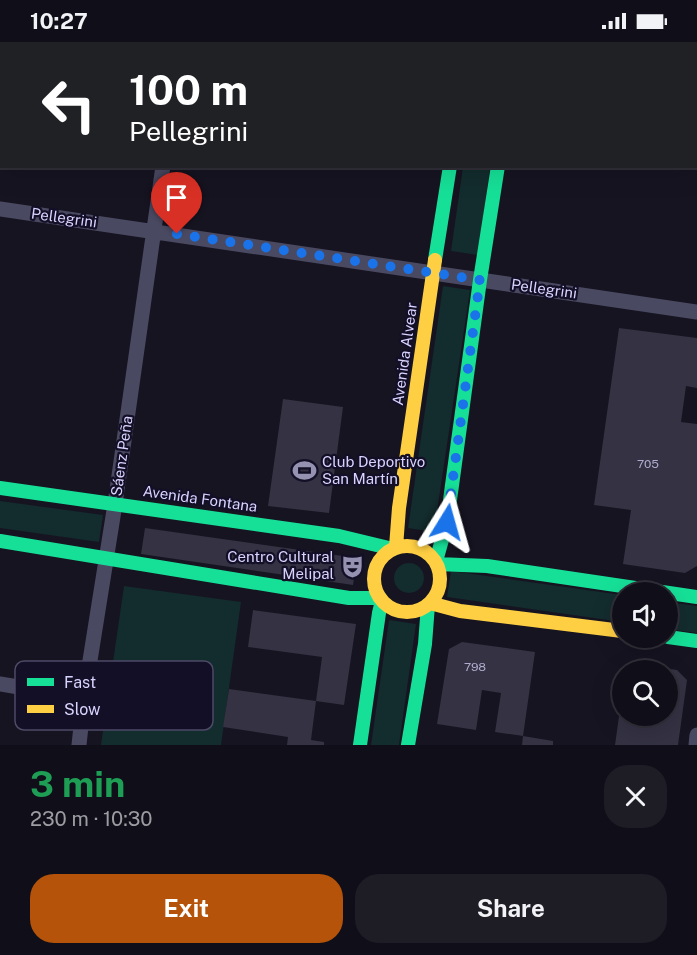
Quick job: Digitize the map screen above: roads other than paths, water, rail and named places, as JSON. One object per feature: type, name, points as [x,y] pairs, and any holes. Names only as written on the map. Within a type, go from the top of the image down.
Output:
[{"type":"main road","name":"Avenida Alvear","points":[[395,548],[450,168]]},
{"type":"main road","points":[[436,562],[447,522],[498,168]]},
{"type":"main road","name":"Avenida Fontana","points":[[0,488],[339,536],[395,548]]},
{"type":"main road","points":[[0,541],[349,598],[381,600]]},
{"type":"main road","points":[[405,545],[423,549],[436,562],[440,570],[440,588],[429,604],[416,611],[407,613],[391,609],[381,600],[375,590],[374,573],[381,558],[395,548],[405,545]]},
{"type":"main road","points":[[436,562],[487,566],[697,597]]},
{"type":"main road","points":[[360,745],[381,600]]},
{"type":"main road","points":[[429,604],[460,611],[612,630]]},
{"type":"main road","points":[[408,745],[425,644],[429,604]]},
{"type":"main road","points":[[678,638],[697,641]]},
{"type":"street","name":"Sáenz Peña","points":[[90,661],[115,504],[163,168]]},
{"type":"street","name":"Pellegrini","points":[[0,209],[697,312]]},
{"type":"street","points":[[0,684],[15,686]]},
{"type":"street","name":"Sáenz Peña","points":[[79,745],[81,730]]},
{"type":"street","points":[[696,745],[697,735]]},
{"type":"place","name":"Club Deportivo San Martín","points":[[304,471]]},
{"type":"place","name":"Centro Cultural Melipal","points":[[352,566]]}]
